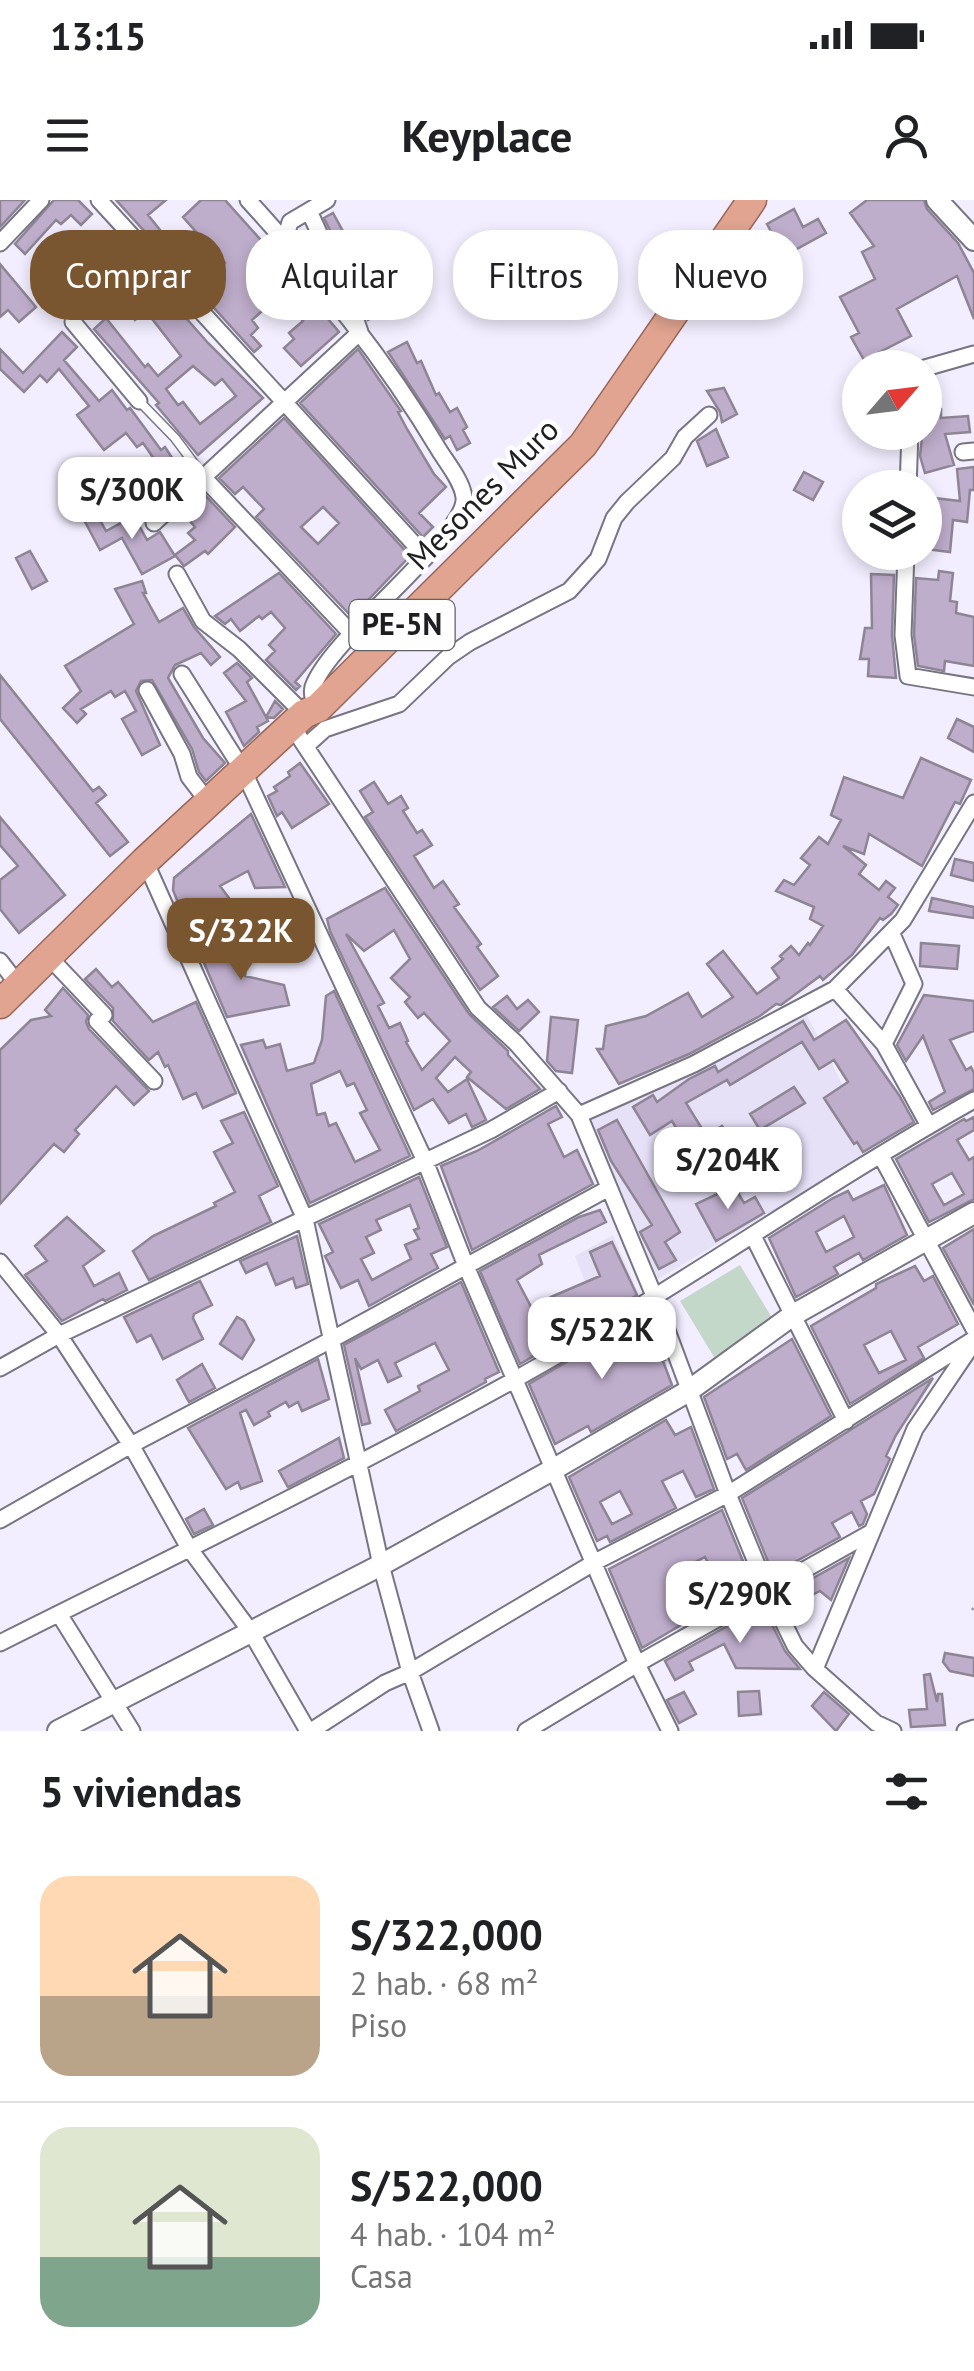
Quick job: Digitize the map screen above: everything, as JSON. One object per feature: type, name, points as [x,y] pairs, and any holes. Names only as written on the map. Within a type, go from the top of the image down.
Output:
[{"type":"highway","name":"Mesones Muro","points":[[10,996],[146,861],[244,772],[305,724],[584,445],[752,200]]},
{"type":"street","points":[[0,243],[41,200]]},
{"type":"street","points":[[99,200],[426,558]]},
{"type":"street","points":[[248,200],[276,230]]},
{"type":"street","points":[[288,230],[290,222],[327,200]]},
{"type":"street","points":[[937,200],[974,240]]},
{"type":"street","points":[[310,213],[360,332]]},
{"type":"street","points":[[305,724],[314,685],[351,633],[426,558],[463,510],[464,494],[428,431],[350,320]]},
{"type":"street","points":[[73,322],[140,401]]},
{"type":"street","points":[[154,523],[360,332]]},
{"type":"street","points":[[942,363],[974,354]]},
{"type":"street","points":[[305,724],[324,728],[400,704],[438,666],[470,642],[568,592],[598,559],[614,518],[674,458],[685,438],[709,415]]},
{"type":"street","points":[[204,478],[351,633]]},
{"type":"street","points":[[905,570],[903,635],[908,676],[974,687]]},
{"type":"street","points":[[177,574],[204,620],[239,649],[305,724],[419,923],[478,1008],[516,1043],[579,1115],[655,1298],[728,1494],[795,1646],[873,1727],[893,1731]]},
{"type":"street","points":[[182,674],[244,772],[425,1161],[637,1664],[670,1731]]},
{"type":"street","points":[[147,690],[182,754],[189,777],[209,803]]},
{"type":"street","points":[[579,1115],[694,1064],[834,989],[892,934],[974,802]]},
{"type":"street","points":[[146,861],[305,1219],[381,1565],[410,1672],[432,1731]]},
{"type":"street","points":[[884,1044],[914,984],[892,934]]},
{"type":"street","points":[[49,957],[104,1015],[97,1021],[154,1081]]},
{"type":"street","points":[[0,962],[10,996]]},
{"type":"street","points":[[834,989],[884,1044],[929,1126]]},
{"type":"street","points":[[0,1368],[58,1335],[491,1130],[560,1091]]},
{"type":"street","points":[[0,1643],[515,1380],[974,1100]]},
{"type":"street","points":[[881,1156],[974,1329]]},
{"type":"street","points":[[0,1520],[131,1445],[609,1188]]},
{"type":"street","points":[[58,1731],[381,1565],[554,1469],[688,1392],[793,1315],[974,1213]]},
{"type":"street","points":[[753,1236],[846,1421]]},
{"type":"street","points":[[0,1262],[58,1335],[131,1445],[189,1548],[250,1632],[310,1731],[384,1683],[410,1672],[595,1562],[728,1494],[974,1341]]},
{"type":"street","points":[[816,1669],[915,1429],[974,1341]]},
{"type":"street","points":[[526,1731],[870,1532]]},
{"type":"street","points":[[59,1614],[132,1731]]},
{"type":"street","points":[[965,1731],[974,1728]]},
{"type":"lane","points":[[140,401],[175,438],[204,478]]},
{"type":"shaded area","points":[[806,1013],[878,1154],[658,1279],[591,1121]]},
{"type":"shaded area","points":[[613,1235],[641,1300],[600,1320],[575,1256]]},
{"type":"green space","points":[[740,1265],[774,1321],[714,1357],[680,1301]]},
{"type":"building","points":[[0,200],[25,200],[0,227]]},
{"type":"building","points":[[54,200],[78,200],[92,214],[81,225],[71,215],[61,224],[56,220],[47,230],[30,230],[30,249],[25,254],[15,244]]},
{"type":"building","points":[[116,200],[166,200],[148,215],[160,230],[143,230]]},
{"type":"building","points":[[201,200],[225,200],[252,230],[246,230],[246,320],[252,320],[258,328],[251,335],[261,346],[254,352],[225,320],[226,230],[194,230],[183,217]]},
{"type":"building","points":[[867,200],[924,200],[927,209],[958,243],[974,273],[974,319],[957,276],[897,309],[911,336],[884,350],[858,350],[851,337],[859,333],[840,297],[875,279],[862,252],[874,246],[850,213]]},
{"type":"building","points":[[794,209],[803,227],[818,219],[826,233],[803,246],[803,230],[770,230],[767,224]]},
{"type":"building","points":[[333,213],[342,230],[330,230],[324,218]]},
{"type":"building","points":[[0,264],[30,300],[30,312],[19,322],[8,310],[0,317]]},
{"type":"building","points":[[108,320],[145,367],[148,364],[158,376],[181,356],[153,320],[188,320],[263,398],[198,455],[156,405],[159,403],[94,329]],"holes":[[[193,366],[215,385],[222,379],[236,396],[200,424],[183,402],[178,405],[166,389]]]},
{"type":"building","points":[[329,320],[339,332],[301,366],[284,348],[294,339],[289,333],[303,321]]},
{"type":"building","points":[[62,332],[77,347],[64,360],[99,401],[112,390],[161,450],[165,447],[184,476],[143,503],[131,485],[159,466],[143,443],[137,447],[126,433],[104,450],[77,415],[89,406],[59,369],[47,382],[40,375],[24,392],[0,369],[0,349],[23,373]]},
{"type":"building","points":[[407,342],[417,363],[421,361],[436,395],[439,393],[450,412],[457,408],[470,443],[457,450],[450,436],[445,439],[388,352]]},
{"type":"building","points":[[358,349],[401,411],[398,412],[434,474],[446,487],[419,513],[433,527],[423,537],[300,403]]},
{"type":"building","points":[[724,388],[737,414],[722,422],[707,391]]},
{"type":"building","points":[[968,416],[970,432],[945,434],[954,465],[924,470],[921,450],[942,450],[942,418]]},
{"type":"building","points":[[284,418],[410,556],[352,617],[256,517],[264,509],[243,487],[235,494],[219,478]],"holes":[[[323,507],[339,523],[318,544],[301,527]]]},
{"type":"building","points":[[716,429],[728,457],[707,466],[697,441]]},
{"type":"building","points":[[974,467],[974,490],[970,490],[967,522],[953,520],[950,552],[942,551],[942,499],[960,501],[957,469]]},
{"type":"building","points":[[804,472],[823,482],[813,500],[794,490]]},
{"type":"building","points":[[203,493],[235,527],[208,554],[205,551],[184,566],[175,555],[195,540],[188,533],[195,527],[182,512]]},
{"type":"building","points":[[95,511],[106,531],[134,516],[147,540],[160,532],[175,556],[142,574],[122,538],[100,550],[83,518]]},
{"type":"building","points":[[30,551],[47,581],[32,589],[16,558]]},
{"type":"building","points":[[939,571],[953,573],[950,601],[957,602],[956,613],[974,617],[974,666],[945,661],[944,671],[918,666],[914,635],[916,578],[938,580]]},
{"type":"building","points":[[279,573],[336,634],[295,682],[300,686],[296,690],[266,660],[275,651],[269,645],[285,628],[271,612],[240,631],[231,619],[225,624],[215,616]]},
{"type":"building","points":[[871,574],[894,575],[892,635],[896,678],[868,676],[869,659],[860,659],[865,628],[872,628]]},
{"type":"building","points":[[142,581],[143,593],[159,622],[183,608],[220,657],[211,665],[201,653],[175,665],[168,678],[203,738],[225,763],[206,781],[152,680],[141,681],[136,691],[160,745],[142,755],[122,719],[136,711],[125,691],[115,697],[111,691],[81,709],[86,714],[77,723],[63,708],[81,691],[65,666],[134,624],[115,589]]},
{"type":"building","points":[[237,663],[252,678],[247,682],[268,721],[257,727],[259,732],[244,746],[226,712],[246,701],[224,673]]},
{"type":"building","points":[[0,675],[93,791],[99,787],[106,795],[96,803],[128,842],[110,856],[0,719]]},
{"type":"building","points":[[275,701],[283,709],[274,718],[266,717]]},
{"type":"building","points":[[957,719],[974,727],[974,752],[948,738]]},
{"type":"building","points":[[921,758],[971,780],[960,804],[955,802],[922,866],[869,834],[864,854],[843,846],[866,865],[859,874],[879,890],[886,881],[895,888],[888,897],[898,905],[891,914],[880,918],[852,955],[823,980],[820,976],[781,1005],[776,1004],[689,1054],[619,1084],[597,1049],[603,1049],[606,1026],[646,1016],[688,993],[702,1017],[733,997],[707,964],[723,951],[757,994],[779,978],[772,968],[783,959],[780,956],[791,946],[799,955],[823,926],[810,919],[814,907],[776,891],[784,880],[794,885],[810,865],[801,858],[819,837],[828,844],[841,820],[831,815],[844,777],[903,798]]},
{"type":"building","points":[[300,763],[329,804],[292,828],[282,812],[277,816],[268,796]]},
{"type":"building","points":[[374,782],[388,804],[401,796],[408,808],[403,811],[417,833],[422,830],[432,845],[414,856],[434,888],[443,881],[459,904],[454,907],[481,944],[477,947],[498,976],[480,990],[365,817],[373,812],[360,791]]},
{"type":"building","points":[[251,814],[285,887],[255,888],[248,871],[220,886],[232,902],[236,924],[190,933],[173,890],[174,878]]},
{"type":"building","points":[[0,817],[65,895],[19,933],[0,909],[0,880],[18,866],[0,845]]},
{"type":"building","points":[[955,859],[974,863],[974,881],[951,875]]},
{"type":"building","points":[[385,888],[469,1014],[540,1089],[506,1109],[467,1077],[471,1072],[455,1057],[436,1078],[448,1092],[467,1079],[486,1120],[472,1127],[466,1114],[449,1123],[433,1099],[414,1110],[327,919]],"holes":[[[394,930],[410,959],[391,978],[410,997],[405,1002],[418,1018],[424,1013],[450,1041],[422,1070],[400,1023],[389,1028],[378,1006],[384,1003],[346,934],[364,951]]]},
{"type":"building","points":[[932,898],[974,907],[974,918],[929,911]]},
{"type":"building","points":[[921,943],[959,946],[957,969],[920,966]]},
{"type":"building","points":[[249,947],[245,976],[284,985],[289,1005],[227,1017],[199,951]]},
{"type":"building","points":[[96,969],[112,987],[118,982],[153,1022],[196,1002],[236,1093],[203,1108],[196,1093],[183,1099],[158,1052],[149,1060],[113,1021],[113,1008],[85,979]]},
{"type":"building","points":[[63,988],[88,1015],[89,1029],[149,1091],[134,1105],[116,1086],[75,1130],[79,1134],[64,1152],[54,1144],[0,1204],[0,1050],[31,1020],[51,1016],[45,1010]]},
{"type":"building","points":[[334,991],[410,1156],[310,1203],[241,1045],[263,1040],[266,1048],[280,1044],[287,1071],[314,1063],[322,1040],[326,996]],"holes":[[[340,1071],[347,1086],[354,1083],[367,1110],[360,1113],[380,1150],[355,1162],[336,1123],[329,1126],[325,1113],[317,1115],[311,1084]]]},
{"type":"building","points":[[924,995],[974,1001],[974,1031],[950,1040],[966,1070],[971,1067],[974,1073],[974,1089],[933,1110],[929,1102],[945,1092],[923,1036],[906,1061],[897,1045]]},
{"type":"building","points":[[507,996],[517,1009],[528,1000],[539,1012],[519,1031],[493,1007]]},
{"type":"building","points":[[551,1017],[578,1020],[572,1073],[556,1071],[547,1061]]},
{"type":"building","points":[[846,1020],[914,1122],[863,1152],[824,1098],[848,1082],[834,1060],[819,1069],[802,1042],[730,1085],[727,1080],[686,1103],[701,1127],[682,1138],[672,1121],[650,1135],[633,1107],[653,1095],[657,1102],[715,1066],[718,1072],[803,1021],[814,1040]]},
{"type":"building","points":[[794,1087],[805,1103],[760,1130],[750,1114]]},
{"type":"building","points":[[556,1106],[562,1117],[548,1124],[564,1157],[577,1150],[593,1184],[472,1250],[441,1166],[477,1151]]},
{"type":"building","points":[[244,1112],[278,1186],[259,1196],[271,1222],[149,1280],[133,1251],[235,1192],[214,1152],[233,1143],[221,1121]]},
{"type":"building","points":[[974,1117],[974,1130],[957,1140],[969,1160],[974,1157],[974,1199],[929,1222],[896,1159]],"holes":[[[952,1173],[964,1194],[944,1205],[932,1184]]]},
{"type":"building","points":[[617,1120],[680,1232],[665,1242],[676,1260],[659,1269],[640,1232],[652,1225],[611,1161],[598,1130]]},
{"type":"building","points":[[722,1126],[734,1146],[719,1155],[707,1135]]},
{"type":"building","points":[[419,1177],[447,1247],[431,1254],[438,1268],[369,1306],[358,1280],[341,1288],[325,1256],[333,1252],[319,1224]],"holes":[[[410,1205],[419,1228],[414,1230],[419,1239],[405,1245],[411,1259],[372,1280],[361,1259],[374,1253],[366,1237],[381,1230],[376,1220]]]},
{"type":"building","points":[[884,1185],[907,1235],[863,1260],[859,1253],[834,1267],[838,1274],[796,1297],[769,1238],[848,1191],[853,1200]],"holes":[[[844,1216],[854,1237],[826,1252],[816,1232]]]},
{"type":"building","points":[[734,1186],[744,1203],[755,1197],[764,1213],[716,1241],[696,1204]]},
{"type":"building","points":[[600,1210],[606,1222],[539,1255],[542,1264],[517,1280],[537,1318],[556,1307],[551,1297],[600,1276],[590,1252],[612,1242],[637,1295],[520,1364],[480,1271],[579,1217]]},
{"type":"building","points":[[67,1217],[104,1251],[83,1266],[94,1286],[119,1273],[127,1290],[62,1321],[25,1275],[47,1261],[35,1246]]},
{"type":"building","points":[[974,1229],[974,1305],[943,1248]]},
{"type":"building","points":[[297,1236],[308,1284],[296,1288],[293,1278],[276,1285],[267,1263],[246,1273],[240,1261]]},
{"type":"building","points":[[915,1266],[924,1281],[933,1276],[958,1324],[918,1347],[924,1358],[850,1404],[811,1326],[876,1288],[876,1284]],"holes":[[[891,1331],[906,1360],[879,1373],[864,1345]]]},
{"type":"building","points":[[200,1281],[212,1305],[194,1314],[203,1339],[163,1359],[151,1335],[137,1342],[124,1317]]},
{"type":"building","points":[[461,1282],[499,1372],[396,1431],[385,1410],[449,1370],[435,1343],[395,1363],[401,1376],[388,1382],[378,1360],[361,1369],[355,1358],[370,1423],[362,1425],[344,1345]]},
{"type":"building","points":[[645,1316],[672,1385],[591,1432],[588,1426],[555,1444],[529,1384]]},
{"type":"building","points":[[237,1317],[244,1321],[254,1340],[242,1359],[220,1344]]},
{"type":"building","points":[[792,1339],[831,1416],[746,1470],[737,1454],[727,1459],[704,1397]]},
{"type":"building","points":[[318,1359],[329,1399],[302,1411],[298,1402],[289,1407],[286,1402],[254,1425],[246,1410],[240,1413],[262,1481],[241,1489],[238,1482],[226,1489],[188,1428]]},
{"type":"building","points":[[202,1364],[215,1388],[189,1402],[177,1380]]},
{"type":"building","points":[[933,1378],[896,1435],[874,1494],[861,1501],[867,1514],[863,1524],[859,1526],[852,1512],[832,1523],[840,1537],[773,1574],[742,1498]]},
{"type":"building","points":[[666,1420],[675,1435],[691,1427],[714,1489],[696,1497],[683,1471],[662,1481],[676,1508],[610,1542],[607,1536],[597,1541],[569,1477]],"holes":[[[620,1491],[632,1514],[612,1524],[600,1502]]]},
{"type":"building","points":[[339,1438],[344,1458],[288,1487],[279,1471]]},
{"type":"building","points":[[204,1509],[213,1525],[194,1534],[186,1519]]},
{"type":"building","points":[[722,1510],[752,1583],[642,1648],[609,1569]],"holes":[[[705,1557],[715,1576],[686,1591],[676,1572]]]},
{"type":"building","points":[[849,1558],[831,1600],[820,1591],[788,1607],[783,1595]]},
{"type":"building","points":[[763,1606],[785,1651],[800,1669],[736,1668],[724,1644],[689,1662],[693,1670],[675,1680],[665,1661]]},
{"type":"building","points":[[945,1653],[974,1658],[974,1676],[950,1671],[943,1662]]},
{"type":"building","points":[[930,1674],[937,1702],[938,1694],[942,1694],[945,1725],[911,1727],[909,1710],[927,1709],[924,1675]]},
{"type":"building","points":[[759,1691],[761,1714],[739,1716],[738,1692]]},
{"type":"building","points":[[684,1692],[696,1714],[679,1723],[667,1700]]},
{"type":"building","points":[[824,1692],[849,1714],[836,1731],[812,1706]]}]
